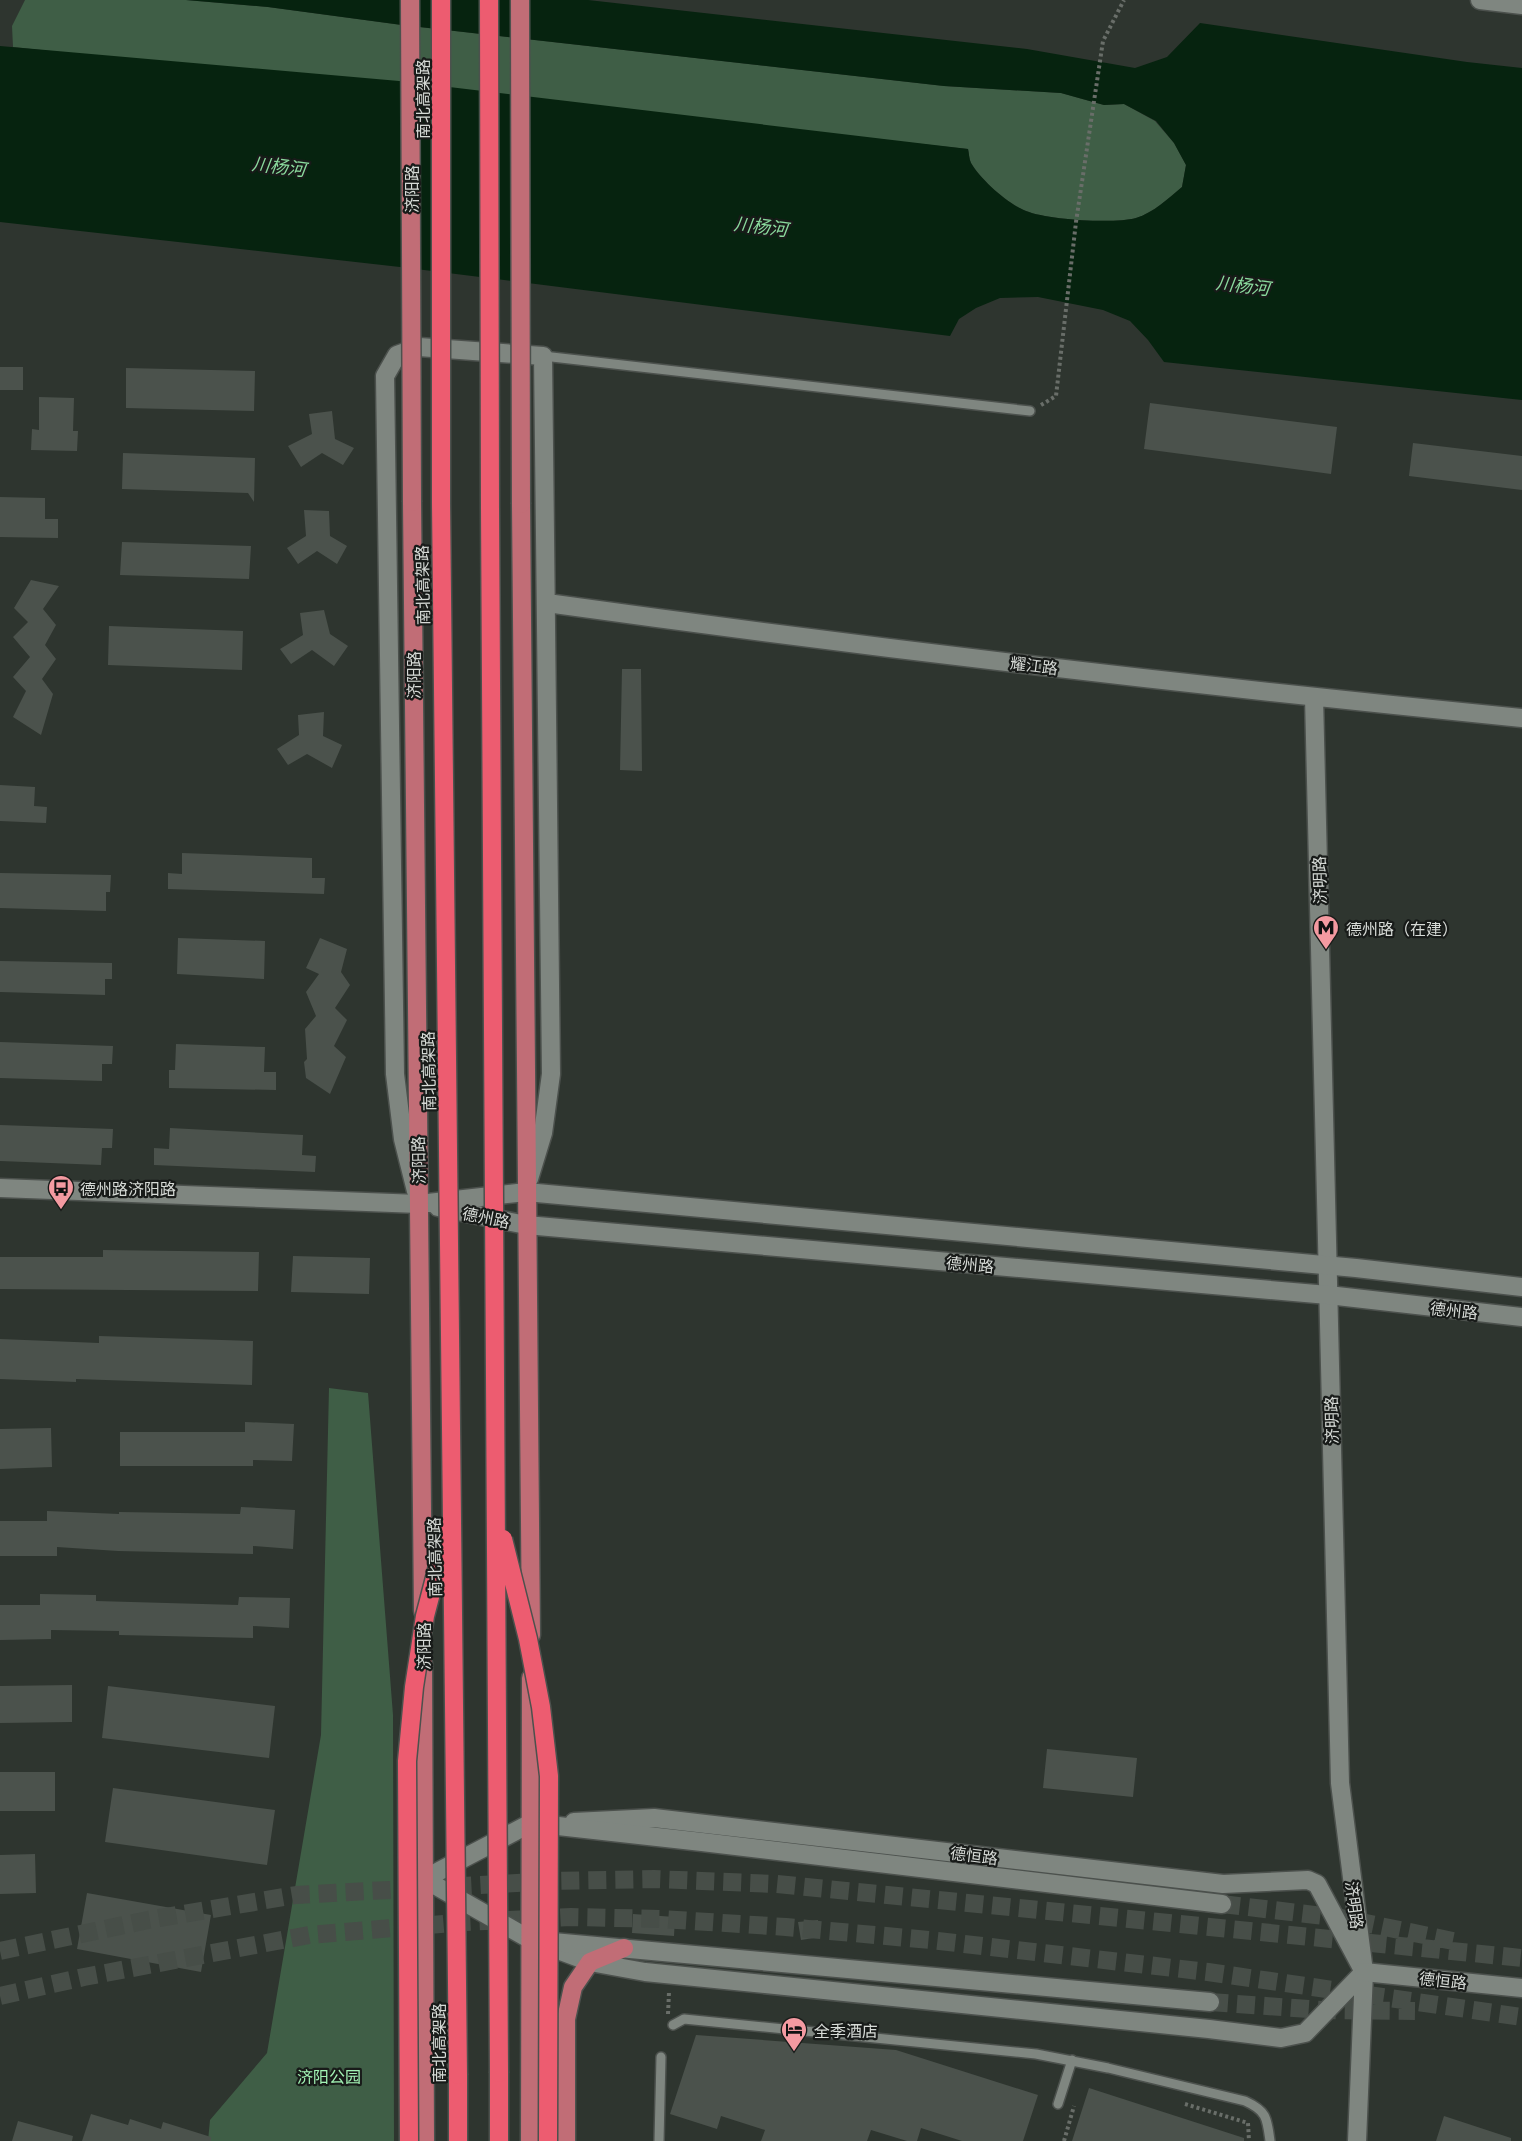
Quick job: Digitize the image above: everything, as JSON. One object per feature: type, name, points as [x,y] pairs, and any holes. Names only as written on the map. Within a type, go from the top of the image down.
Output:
[{"type":"highway","name":"南北高架路","points":[[441,0],[441,503],[458,2141]]},
{"type":"highway","points":[[489,0],[499,2141]]},
{"type":"highway","points":[[409,2141],[407,1761],[414,1687],[425,1616],[453,1508]]},
{"type":"highway","points":[[495,1510],[528,1640],[541,1707],[549,1776],[548,2141]]},
{"type":"main road","name":"济阳路","points":[[410,0],[425,2141]]},
{"type":"main road","points":[[520,0],[525,1192],[531,1823],[530,2141]]},
{"type":"main road","points":[[566,2141],[566,2019],[573,1987],[590,1962],[624,1948]]},
{"type":"street","points":[[1480,0],[1522,5]]},
{"type":"street","points":[[419,1204],[403,1139],[395,1074],[386,376],[397,355],[418,347],[543,356],[551,1074],[543,1133],[525,1192]]},
{"type":"street","name":"耀江路","points":[[547,603],[749,631],[1314,697],[1522,718]]},
{"type":"street","name":"济明路","points":[[1314,697],[1340,1784],[1364,1972],[1357,2141]]},
{"type":"street","name":"德州路","points":[[0,1188],[419,1204],[525,1192],[1327,1265],[1522,1287]]},
{"type":"street","name":"德州路","points":[[419,1204],[526,1225],[1328,1295],[1522,1317]]},
{"type":"street","name":"德恒路","points":[[531,1823],[654,1818],[1223,1884],[1308,1880],[1317,1884],[1364,1972],[1522,1988]]},
{"type":"street","points":[[424,1879],[531,1823],[1222,1904]]},
{"type":"street","points":[[424,1879],[531,1940],[590,1962],[645,1972],[1281,2038],[1305,2033],[1364,1972]]},
{"type":"street","points":[[531,1940],[1210,2002]]},
{"type":"lane","points":[[543,356],[1030,411]]},
{"type":"lane","points":[[673,2025],[684,2019],[1036,2054],[1072,2060],[1245,2101],[1263,2112],[1268,2123],[1269,2141]]},
{"type":"lane","points":[[659,2141],[661,2057]]},
{"type":"lane","points":[[1058,2104],[1072,2060]]},
{"type":"path","points":[[1030,411],[1056,396],[1076,222],[1103,41],[1124,0]]},
{"type":"path","points":[[669,1989],[667,2012],[673,2025]]},
{"type":"green space","points":[[25,0],[186,0],[268,7],[402,25],[944,86],[1061,93],[1104,105],[1124,104],[1155,121],[1174,143],[1186,165],[1182,187],[1142,216],[1113,221],[1049,217],[1019,208],[996,191],[981,177],[971,163],[968,149],[13,47],[12,26]]},
{"type":"green space","name":"济阳公园","points":[[329,1388],[368,1393],[393,1715],[394,2141],[208,2141],[210,2120],[267,2053],[321,1735]]},
{"type":"water","name":"川杨河","points":[[186,0],[588,0],[1027,49],[1135,68],[1167,57],[1200,23],[1522,68],[1522,400],[1164,362],[1130,321],[1103,310],[1038,297],[1000,298],[976,308],[959,319],[950,336],[400,267],[0,222],[0,46],[399,81],[968,149],[970,161],[975,170],[1011,203],[1036,214],[1065,219],[1113,221],[1136,218],[1149,213],[1182,187],[1186,165],[1174,143],[1156,121],[1124,104],[1104,105],[1061,93],[944,86],[402,25],[268,7]]},
{"type":"building","points":[[0,367],[23,367],[23,390],[0,390]]},
{"type":"building","points":[[126,368],[255,371],[254,411],[126,408]]},
{"type":"building","points":[[39,397],[74,398],[73,431],[78,431],[77,451],[31,450],[32,429],[39,430]]},
{"type":"building","points":[[1150,403],[1337,427],[1331,474],[1144,449]]},
{"type":"building","points":[[332,411],[335,439],[354,448],[343,465],[322,453],[301,467],[288,446],[312,434],[309,414]]},
{"type":"building","points":[[1413,443],[1522,456],[1522,490],[1409,476]]},
{"type":"building","points":[[123,453],[255,458],[254,502],[248,493],[122,489]]},
{"type":"building","points":[[0,497],[45,498],[45,519],[58,519],[58,538],[0,537]]},
{"type":"building","points":[[304,510],[329,511],[330,536],[347,546],[337,564],[317,551],[298,564],[287,548],[306,536]]},
{"type":"building","points":[[122,542],[251,546],[249,579],[120,575]]},
{"type":"building","points":[[31,580],[59,586],[43,609],[56,625],[45,645],[56,659],[42,679],[53,694],[41,735],[13,717],[26,691],[13,677],[30,657],[13,637],[28,622],[14,608]]},
{"type":"building","points":[[324,610],[330,634],[348,646],[334,666],[312,650],[291,664],[280,649],[303,635],[300,613]]},
{"type":"building","points":[[109,626],[243,631],[242,670],[108,665]]},
{"type":"building","points":[[622,669],[641,669],[642,771],[620,770]]},
{"type":"building","points":[[324,712],[323,736],[342,745],[332,768],[307,754],[288,765],[277,749],[299,735],[298,715]]},
{"type":"building","points":[[0,785],[35,787],[34,806],[47,807],[46,823],[0,821]]},
{"type":"building","points":[[182,853],[312,858],[312,878],[325,878],[324,894],[168,889],[168,873],[182,874]]},
{"type":"building","points":[[0,873],[111,875],[110,892],[106,892],[106,911],[0,908]]},
{"type":"building","points":[[178,938],[265,941],[264,979],[177,974]]},
{"type":"building","points":[[320,938],[347,949],[341,972],[350,985],[335,1008],[347,1020],[334,1046],[346,1057],[330,1094],[306,1078],[304,1062],[307,1059],[305,1029],[316,1016],[306,992],[319,974],[306,968]]},
{"type":"building","points":[[0,961],[112,963],[112,979],[105,979],[105,995],[0,992]]},
{"type":"building","points":[[0,1042],[113,1046],[112,1064],[102,1064],[102,1081],[0,1078]]},
{"type":"building","points":[[176,1044],[265,1047],[264,1072],[276,1072],[276,1090],[169,1088],[169,1070],[175,1070]]},
{"type":"building","points":[[0,1125],[113,1129],[112,1148],[102,1148],[101,1165],[0,1161]]},
{"type":"building","points":[[170,1128],[303,1135],[302,1155],[316,1156],[315,1172],[154,1165],[154,1148],[169,1149]]},
{"type":"building","points":[[103,1250],[259,1252],[258,1291],[0,1289],[0,1257],[103,1257]]},
{"type":"building","points":[[293,1256],[370,1258],[369,1294],[291,1292]]},
{"type":"building","points":[[99,1336],[253,1341],[252,1385],[76,1379],[76,1382],[0,1379],[0,1339],[99,1343]]},
{"type":"building","points":[[245,1422],[294,1424],[292,1461],[253,1460],[253,1466],[120,1466],[120,1432],[245,1432]]},
{"type":"building","points":[[51,1428],[52,1467],[0,1469],[0,1429]]},
{"type":"building","points":[[241,1507],[295,1510],[293,1549],[253,1546],[253,1554],[118,1551],[57,1547],[57,1556],[0,1556],[0,1521],[47,1521],[47,1511],[119,1514],[119,1512],[240,1514]]},
{"type":"building","points":[[40,1594],[96,1595],[96,1601],[238,1605],[239,1597],[290,1598],[289,1628],[253,1626],[253,1638],[119,1635],[119,1631],[51,1630],[51,1639],[0,1640],[0,1605],[40,1605]]},
{"type":"building","points":[[72,1685],[72,1722],[0,1723],[0,1686]]},
{"type":"building","points":[[108,1686],[275,1706],[269,1758],[102,1738]]},
{"type":"building","points":[[1047,1749],[1137,1758],[1133,1797],[1043,1788]]},
{"type":"building","points":[[0,1772],[55,1772],[55,1811],[0,1811]]},
{"type":"building","points":[[113,1788],[275,1810],[267,1865],[105,1842]]},
{"type":"building","points":[[35,1854],[36,1893],[0,1894],[0,1855]]},
{"type":"building","points":[[87,1893],[211,1915],[201,1972],[77,1949]]},
{"type":"building","points":[[633,1914],[675,1917],[674,1936],[632,1933]]},
{"type":"building","points":[[818,1920],[820,1937],[801,1940],[798,1922]]},
{"type":"building","points":[[696,2035],[896,2050],[1038,2095],[1023,2141],[962,2141],[921,2128],[917,2141],[907,2141],[871,2130],[867,2141],[761,2141],[765,2130],[721,2116],[717,2129],[670,2114]]},
{"type":"building","points":[[1089,2088],[1244,2138],[1244,2141],[1072,2141]]},
{"type":"building","points":[[91,2114],[128,2125],[130,2119],[161,2129],[163,2122],[211,2137],[211,2141],[82,2141]]},
{"type":"building","points":[[1444,2116],[1511,2138],[1511,2141],[1436,2141]]},
{"type":"building","points":[[18,2121],[73,2136],[72,2141],[12,2141]]},
{"type":"tunnel","points":[[0,1951],[148,1920],[296,1895],[555,1881],[654,1879],[777,1884],[1522,1958]]},
{"type":"tunnel","points":[[1222,1904],[1341,1918],[1453,1941]]},
{"type":"tunnel","points":[[0,1996],[84,1977],[309,1935],[466,1922],[571,1917],[662,1919],[930,1940],[1208,1972],[1522,2017]]},
{"type":"tunnel","points":[[1210,2002],[1322,2010],[1415,2011]]},
{"type":"place","name":"德州路（在建）","points":[[1326,951]]},
{"type":"place","name":"德州路济阳路","points":[[61,1211]]},
{"type":"place","name":"全季酒店","points":[[794,2053]]}]
